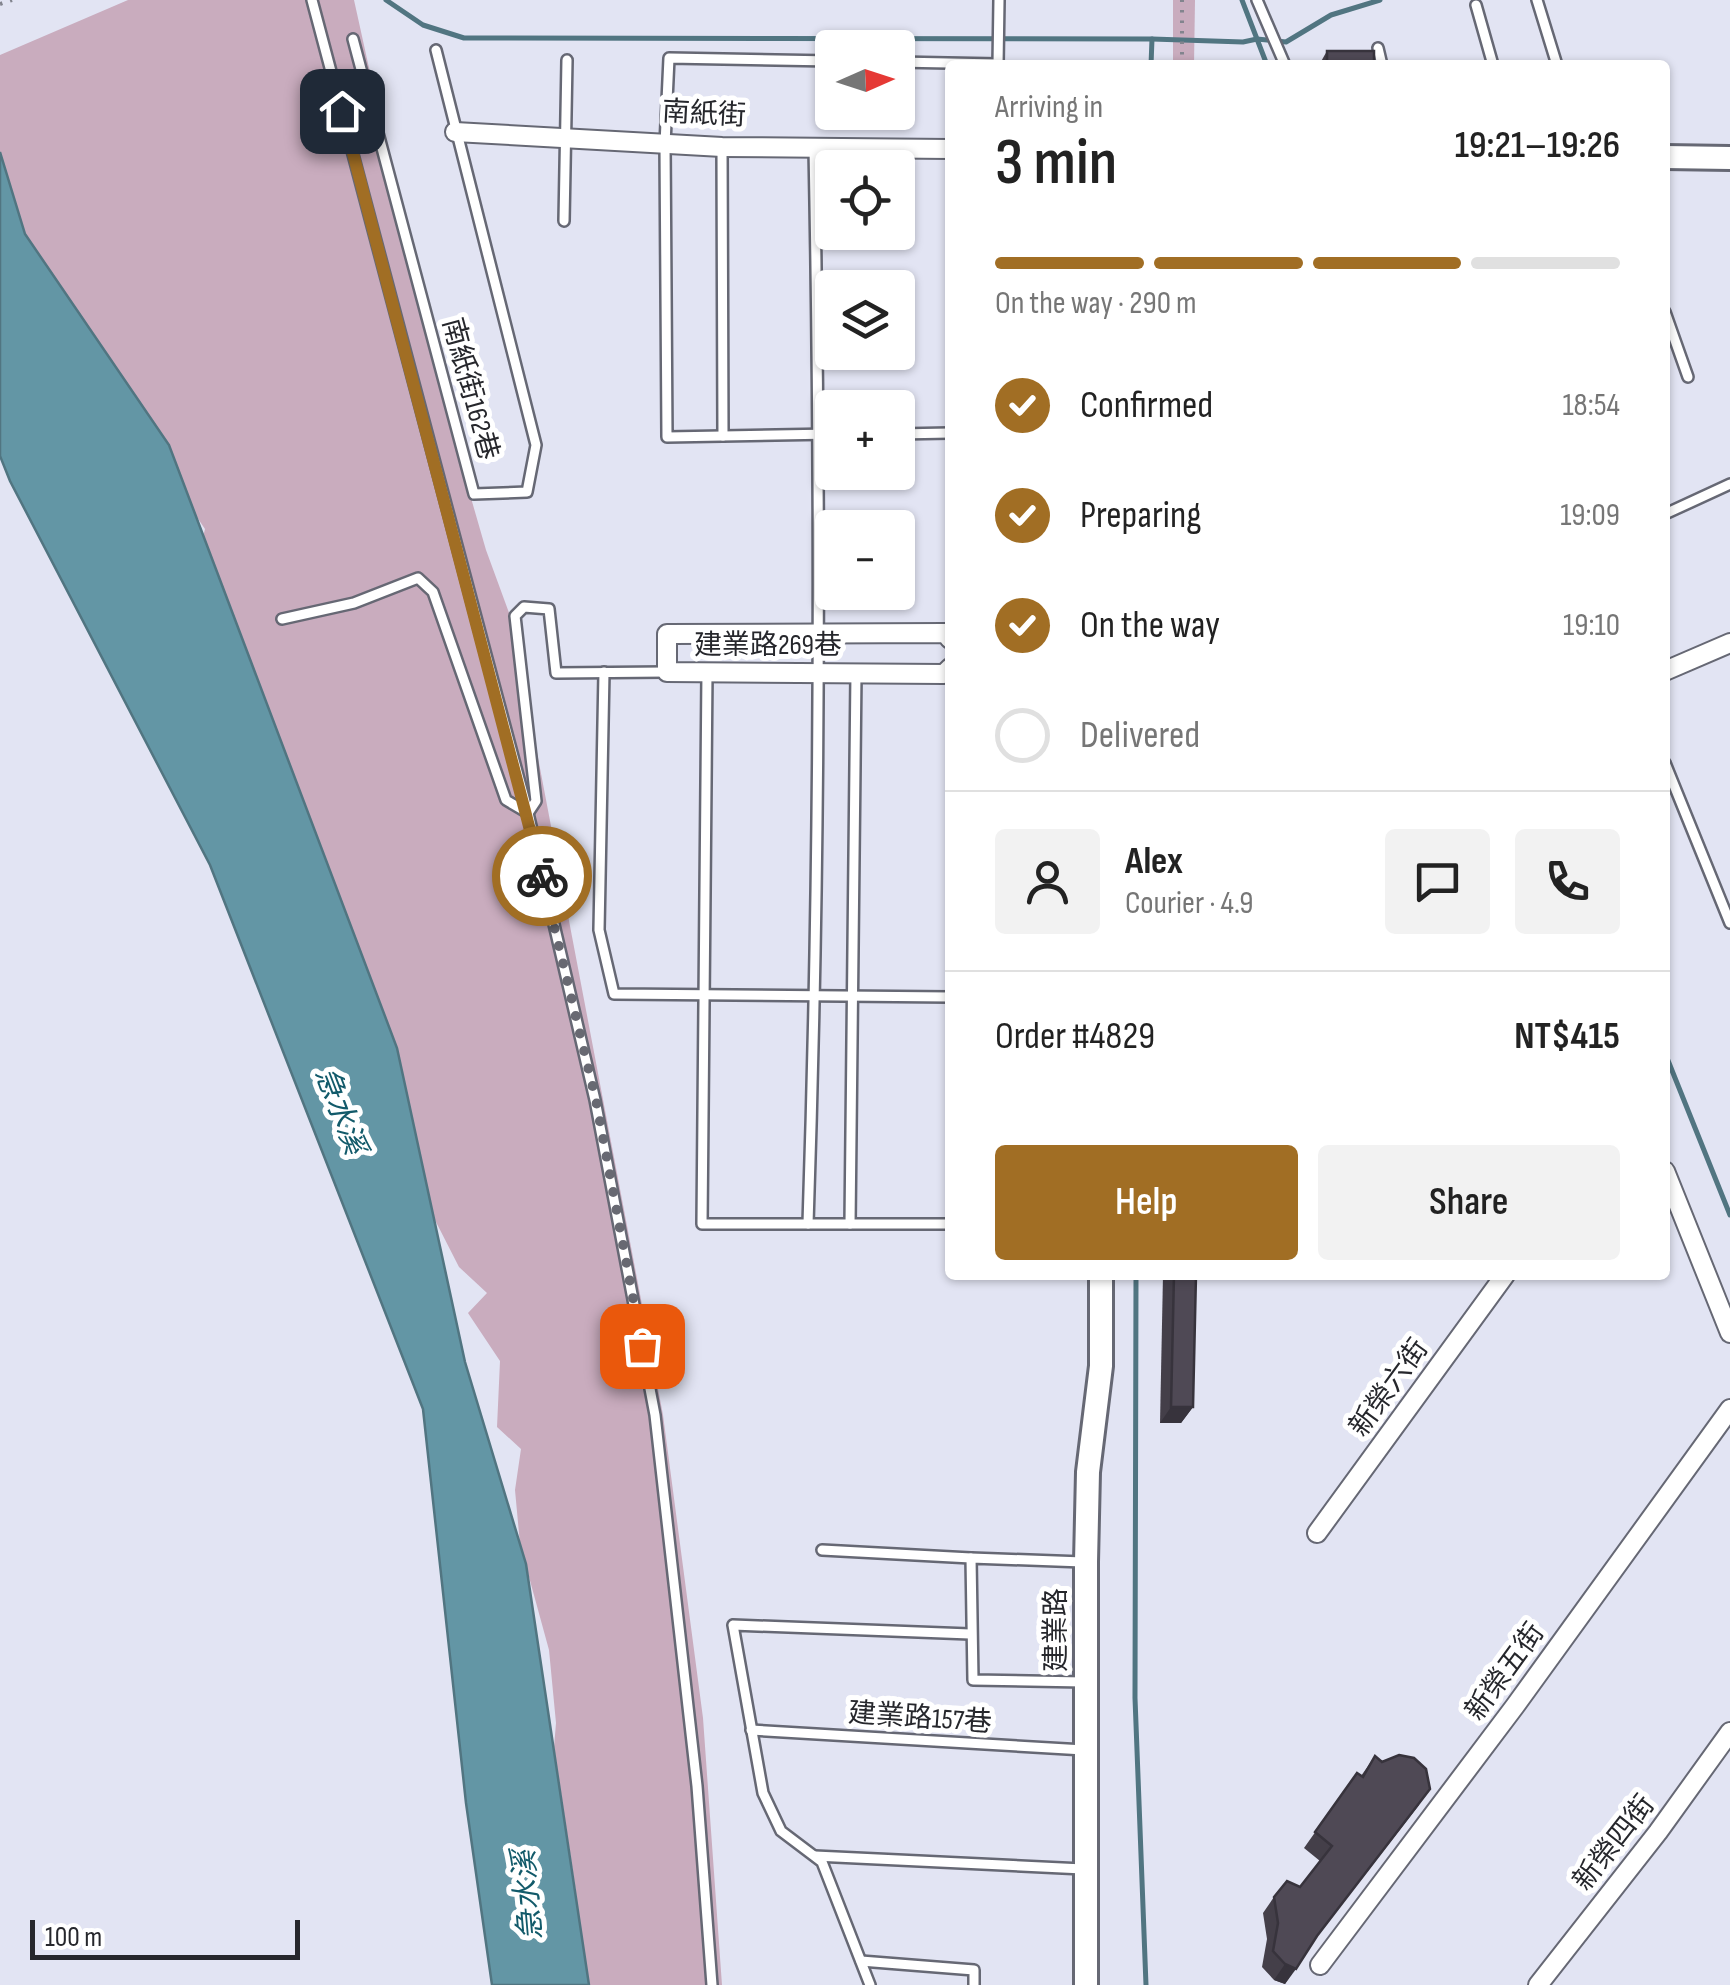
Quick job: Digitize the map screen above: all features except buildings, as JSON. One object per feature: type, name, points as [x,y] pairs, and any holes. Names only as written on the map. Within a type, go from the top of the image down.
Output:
[{"type":"street","name":"南紙街","points":[[454,132],[722,147],[945,150]]},
{"type":"street","points":[[1670,157],[1730,158]]},
{"type":"street","name":"建業路269巷","points":[[945,633],[666,634],[667,672],[945,673]]},
{"type":"street","points":[[1670,668],[1730,643]]},
{"type":"street","points":[[1670,1183],[1730,1333]]},
{"type":"street","name":"建業路","points":[[1086,1985],[1086,1562],[1088,1472],[1100,1366],[1101,1280]]},
{"type":"street","name":"新榮六街","points":[[1317,1533],[1501,1280]]},
{"type":"street","name":"新榮五街","points":[[1320,1965],[1515,1706],[1730,1409]]},
{"type":"street","name":"新榮四街","points":[[1538,1985],[1658,1832],[1730,1732]]},
{"type":"lane","points":[[312,0],[528,813],[596,1100],[655,1416],[697,1786],[712,1985]]},
{"type":"lane","points":[[998,60],[999,0]]},
{"type":"lane","points":[[1257,0],[1283,60]]},
{"type":"lane","points":[[1538,0],[1555,60]]},
{"type":"lane","points":[[1476,5],[1492,60]]},
{"type":"lane","name":"南紙街162巷","points":[[353,39],[474,494],[526,492],[536,445],[436,50]]},
{"type":"lane","points":[[1378,48],[1381,60]]},
{"type":"lane","points":[[815,61],[670,58],[665,144],[667,436],[815,434]]},
{"type":"lane","points":[[564,221],[567,60]]},
{"type":"lane","points":[[915,62],[945,63]]},
{"type":"lane","points":[[722,147],[723,436]]},
{"type":"lane","points":[[814,148],[819,390]]},
{"type":"lane","points":[[1670,326],[1688,376]]},
{"type":"lane","points":[[915,434],[945,433]]},
{"type":"lane","points":[[1670,512],[1730,484]]},
{"type":"lane","points":[[808,1224],[815,996],[820,490]]},
{"type":"lane","points":[[282,619],[354,603],[418,578],[433,592],[506,800],[528,813]]},
{"type":"lane","points":[[528,813],[536,801],[515,616],[524,607],[549,609],[556,673],[667,672]]},
{"type":"lane","points":[[604,672],[600,930],[614,994],[945,997]]},
{"type":"lane","points":[[707,672],[702,1224],[945,1224]]},
{"type":"lane","points":[[850,1224],[856,673]]},
{"type":"lane","points":[[1670,775],[1730,923]]},
{"type":"lane","points":[[822,1550],[1086,1562]]},
{"type":"lane","points":[[971,1558],[973,1680],[1086,1682]]},
{"type":"lane","points":[[870,1985],[822,1862],[781,1831],[763,1793],[733,1625],[970,1634]]},
{"type":"lane","name":"建業路157巷","points":[[751,1730],[1086,1750]]},
{"type":"lane","points":[[815,1856],[1086,1869]]},
{"type":"lane","points":[[860,1961],[974,1970],[974,1985]]},
{"type":"path","points":[[0,4],[12,0]]},
{"type":"path","points":[[1182,0],[1182,60]]},
{"type":"shaded area","points":[[128,0],[354,0],[441,394],[486,550],[512,621],[663,1415],[703,1718],[722,1985],[581,1985],[576,1893],[554,1747],[556,1723],[549,1650],[520,1544],[515,1490],[521,1449],[497,1427],[500,1361],[468,1313],[487,1293],[459,1267],[366,1085],[190,590],[205,529],[30,271],[0,214],[0,55]]},
{"type":"shaded area","points":[[1173,0],[1195,0],[1194,60],[1173,60]]},
{"type":"water","name":"急水溪","points":[[0,152],[25,234],[169,445],[397,1048],[465,1362],[526,1564],[589,1985],[492,1985],[466,1803],[423,1409],[210,865],[0,456]]},
{"type":"waterway","points":[[386,0],[423,25],[464,38],[1243,42],[1286,42],[1331,15],[1380,0]]},
{"type":"waterway","points":[[1242,0],[1265,60]]},
{"type":"waterway","points":[[1151,60],[1152,39]]},
{"type":"waterway","points":[[1670,1065],[1730,1215]]},
{"type":"waterway","points":[[1136,1280],[1135,1698],[1146,1985]]},
{"type":"way so far","points":[[542,876],[596,1100],[642,1346]]},
{"type":"route","points":[[342,111],[542,876]]}]
